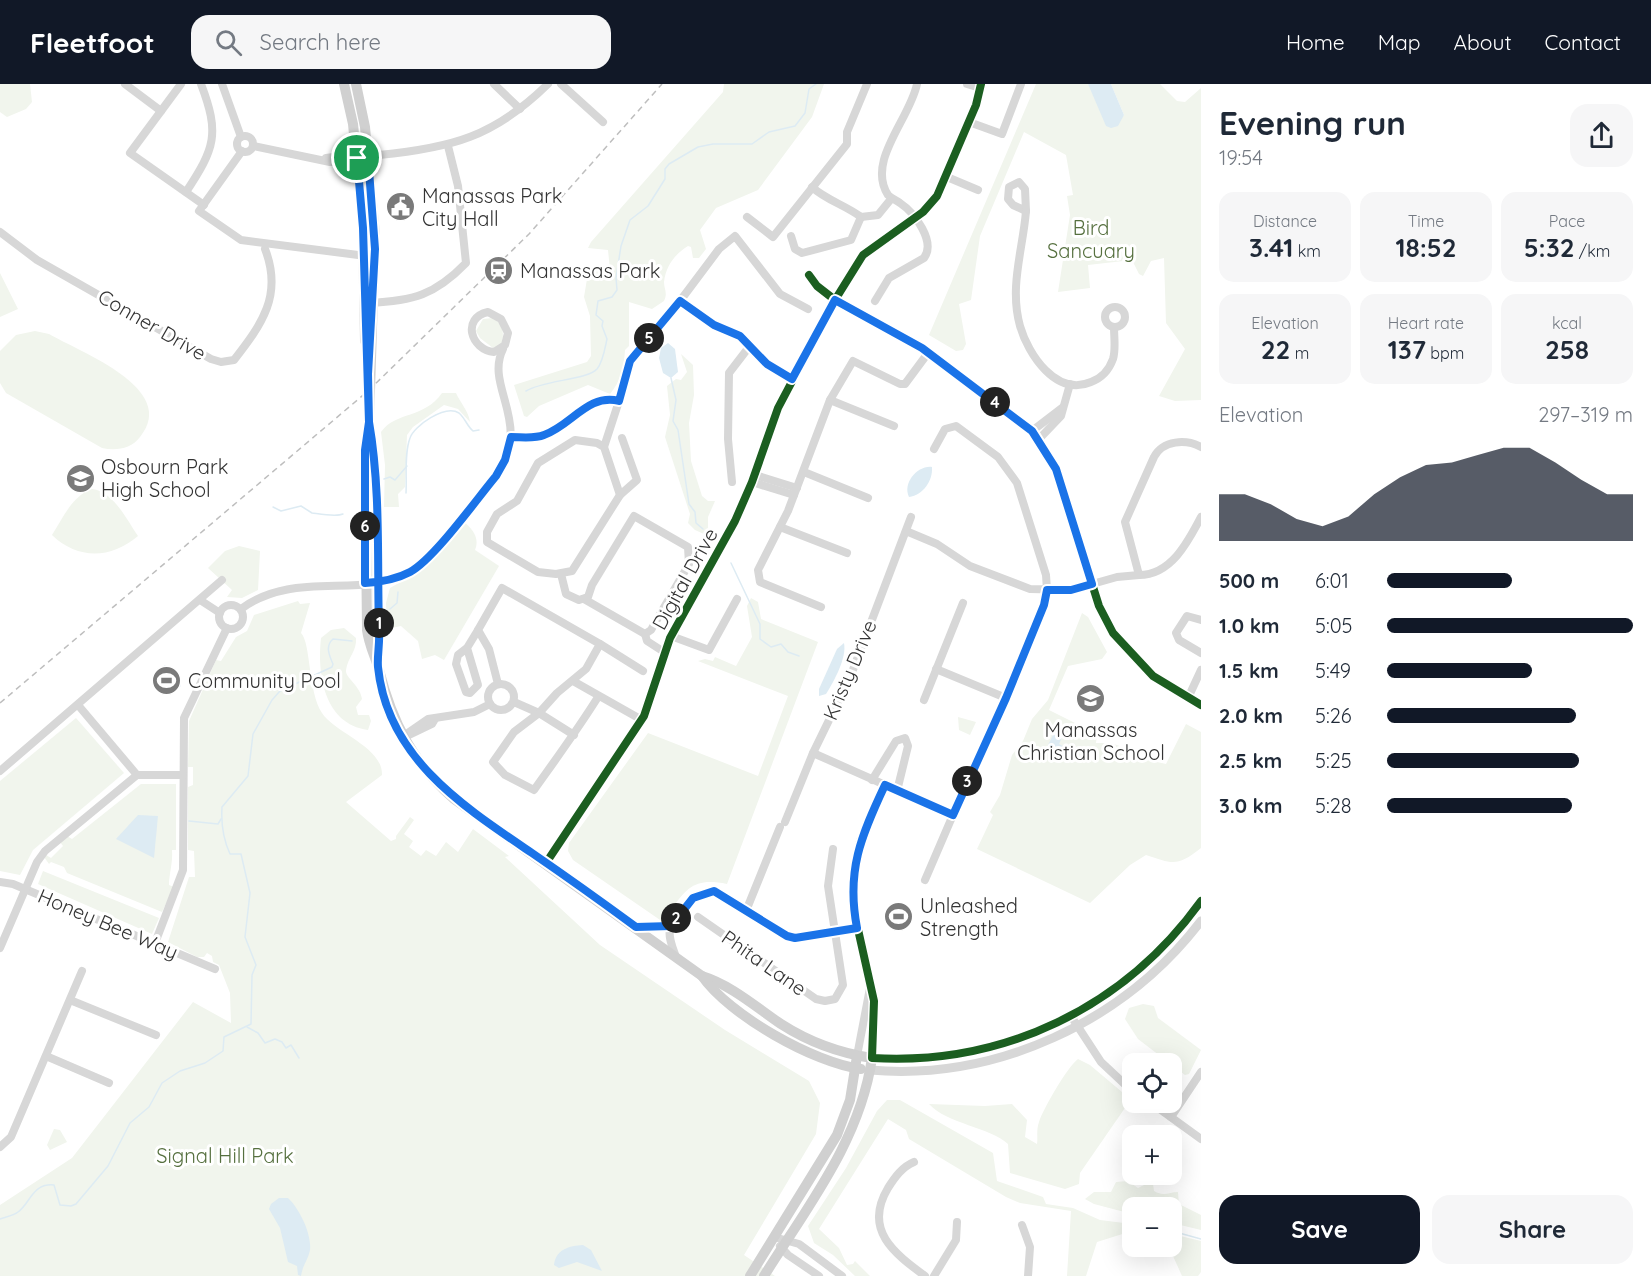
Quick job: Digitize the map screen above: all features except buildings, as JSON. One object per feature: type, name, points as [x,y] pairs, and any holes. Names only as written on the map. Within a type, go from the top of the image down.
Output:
[{"type":"main road","points":[[344,84],[362,157],[375,249],[369,303],[368,374],[369,422],[374,459],[378,667]]},
{"type":"main road","points":[[356,84],[365,127],[362,157],[364,256],[369,303]]},
{"type":"main road","points":[[369,422],[365,450],[365,583],[369,645],[378,667],[384,693],[402,737],[427,772],[454,799],[636,927],[702,976],[722,997],[789,1043],[815,1056],[870,1070]]},
{"type":"main road","points":[[702,976],[726,987],[800,1036],[830,1049],[872,1058],[849,1138],[764,1276]]},
{"type":"main road","points":[[750,1276],[837,1135],[850,1100],[858,1056]]},
{"type":"street","points":[[125,84],[161,111]]},
{"type":"street","points":[[181,84],[130,153],[186,192],[229,234],[243,241],[364,256],[375,249]]},
{"type":"street","points":[[186,192],[204,165],[212,139],[212,117],[201,84]]},
{"type":"street","points":[[222,84],[241,137]]},
{"type":"street","points":[[494,84],[520,109]]},
{"type":"street","points":[[253,146],[330,162],[349,162],[362,157],[448,146],[481,133],[520,109],[548,84]]},
{"type":"street","points":[[561,84],[603,122]]},
{"type":"street","points":[[747,217],[773,237],[847,144],[847,132],[867,84]]},
{"type":"street","points":[[875,301],[889,278],[924,258],[927,253],[928,240],[905,207],[891,199],[884,187],[883,162],[913,102],[917,84]]},
{"type":"street","points":[[967,84],[980,86]]},
{"type":"street","points":[[969,122],[1002,134],[1021,84]]},
{"type":"street","name":"Digital Drive","points":[[546,863],[642,720],[671,636],[735,521],[754,478],[778,408],[835,300],[863,255],[914,219],[937,196],[969,122],[980,86]]},
{"type":"street","points":[[241,137],[249,137],[253,146]]},
{"type":"street","points":[[241,137],[237,143],[242,151]]},
{"type":"street","points":[[202,208],[242,151],[250,150],[253,146]]},
{"type":"street","points":[[369,303],[427,294],[450,279],[466,262],[458,186],[448,146]]},
{"type":"street","points":[[947,177],[978,190]]},
{"type":"street","points":[[812,187],[823,197],[841,203],[861,217],[878,215],[891,199]]},
{"type":"street","points":[[1026,211],[1016,284],[1020,324],[1028,347],[1055,378],[1070,384],[1088,383],[1106,372],[1113,357],[1114,327]]},
{"type":"street","points":[[791,236],[795,249],[799,253],[851,240],[861,217]]},
{"type":"street","name":"Conner Drive","points":[[0,232],[51,269],[211,359],[221,362],[234,360],[256,329],[270,299],[273,280],[265,249]]},
{"type":"street","points":[[620,495],[604,447],[630,361],[680,301],[719,249],[735,236],[780,294],[808,309]]},
{"type":"street","points":[[809,274],[817,286],[835,300],[891,329],[928,353],[1032,431],[1056,469],[1092,584],[1106,620],[1125,648],[1153,676],[1201,705]]},
{"type":"street","points":[[680,301],[714,325],[740,336],[767,364],[792,379]]},
{"type":"street","points":[[241,609],[243,617],[241,625],[227,628],[220,621],[220,613],[228,605],[241,609],[261,598],[286,590],[378,582],[394,579],[412,571],[429,555],[496,476],[505,460],[511,437],[510,418],[498,368],[485,350],[475,342],[471,330],[476,317],[488,312],[496,315],[507,329],[507,340],[498,368]]},
{"type":"street","points":[[732,482],[728,439],[729,373],[749,346]]},
{"type":"street","points":[[485,350],[494,352],[503,349]]},
{"type":"street","points":[[821,607],[758,580],[758,570],[804,472],[830,400],[853,361],[900,384],[905,384],[928,353]]},
{"type":"street","points":[[1039,439],[1059,420],[1070,384]]},
{"type":"street","points":[[511,437],[536,438],[547,435],[598,400],[619,401]]},
{"type":"street","points":[[830,400],[894,426]]},
{"type":"street","points":[[1032,431],[1062,408]]},
{"type":"street","points":[[925,880],[1006,698],[1044,605],[1047,590],[1046,575],[1023,497],[1007,466],[998,456],[956,426],[945,429],[934,449]]},
{"type":"street","points":[[604,447],[597,443],[575,440],[538,463],[517,501],[497,514],[485,537],[487,542],[534,570],[561,574],[576,568],[620,495],[637,480],[622,438]]},
{"type":"street","points":[[1139,575],[1125,522],[1154,456],[1160,449],[1181,442],[1192,442],[1201,447]]},
{"type":"street","points":[[804,472],[868,498]]},
{"type":"street","points":[[754,478],[795,491]]},
{"type":"street","points":[[584,599],[588,597],[592,585],[634,516],[688,547],[689,564],[651,630],[645,634]]},
{"type":"street","name":"Kristy Drive","points":[[746,911],[813,753],[850,675],[911,517]]},
{"type":"street","points":[[906,531],[938,544],[976,569],[1022,587],[1071,590],[1117,577],[1155,573],[1168,564],[1186,545],[1201,517]]},
{"type":"street","points":[[780,527],[847,553]]},
{"type":"street","points":[[561,574],[567,594],[572,598],[584,599],[645,634],[647,641],[664,652]]},
{"type":"street","points":[[0,771],[222,580]]},
{"type":"street","points":[[466,648],[478,685],[470,693],[466,692],[456,664],[458,655],[466,648],[478,630],[502,588],[644,671]]},
{"type":"street","points":[[671,636],[710,650],[737,599]]},
{"type":"street","points":[[200,600],[220,613]]},
{"type":"street","points":[[924,700],[963,603]]},
{"type":"street","points":[[1201,620],[1187,616],[1176,633],[1179,640],[1201,653]]},
{"type":"street","points":[[155,943],[182,875],[184,718],[227,628]]},
{"type":"street","points":[[478,630],[489,649],[498,684]]},
{"type":"street","points":[[598,697],[534,790],[520,785],[505,775],[493,762],[514,732],[539,713],[557,693],[586,669],[600,644]]},
{"type":"street","points":[[936,669],[1006,698]]},
{"type":"street","points":[[1188,698],[1201,670]]},
{"type":"street","points":[[573,681],[642,720]]},
{"type":"street","points":[[498,684],[510,687],[514,694],[514,702]]},
{"type":"street","points":[[498,684],[489,692],[490,704],[496,709],[504,710],[514,702]]},
{"type":"street","points":[[514,702],[539,713],[574,735]]},
{"type":"street","points":[[402,737],[428,719],[474,712],[490,704]]},
{"type":"street","points":[[78,705],[137,775]]},
{"type":"street","points":[[873,780],[896,741],[904,738],[908,746],[897,790]]},
{"type":"street","points":[[813,753],[953,815]]},
{"type":"street","points":[[0,948],[42,854],[137,775],[183,775]]},
{"type":"street","points":[[885,785],[856,856],[852,894],[874,1014],[872,1058],[927,1058],[977,1051],[1039,1031],[1111,992],[1147,964],[1201,901]]},
{"type":"street","name":"Phita Lane","points":[[698,917],[816,999],[825,1001],[835,999],[843,985],[827,882],[833,849]]},
{"type":"street","name":"Honey Bee Way","points":[[0,882],[26,889],[215,969]]},
{"type":"street","points":[[676,957],[670,936],[671,926],[688,902],[705,892],[714,891],[723,895],[787,936],[795,938],[857,928]]},
{"type":"street","points":[[870,1070],[936,1069],[982,1062],[1027,1048],[1080,1025],[1118,1002],[1158,969],[1201,921]]},
{"type":"street","points":[[636,927],[671,926]]},
{"type":"street","points":[[0,1147],[11,1137],[82,971]]},
{"type":"street","points":[[858,1056],[870,988]]},
{"type":"street","points":[[70,1000],[156,1035]]},
{"type":"street","points":[[1074,1014],[1101,1062],[1122,1081]]},
{"type":"street","points":[[46,1056],[109,1083]]},
{"type":"street","points":[[1171,1117],[1201,1072]]},
{"type":"street","points":[[1165,1113],[1201,1139]]},
{"type":"street","points":[[914,1162],[902,1170],[887,1189],[879,1210],[879,1224],[892,1249],[925,1276]]},
{"type":"street","points":[[934,1276],[956,1240],[957,1222]]},
{"type":"street","points":[[1022,1225],[1030,1247],[1028,1276]]},
{"type":"street","points":[[774,1237],[819,1276]]},
{"type":"street","points":[[784,1244],[806,1248],[842,1276]]},
{"type":"green space","points":[[0,84],[30,84],[32,102],[26,109],[7,117],[0,112]]},
{"type":"green space","points":[[724,84],[824,84],[812,117],[758,190],[716,208],[700,230],[706,249],[699,258],[693,258],[691,247],[688,246],[672,261],[665,276],[664,301],[652,309],[629,302],[629,346],[625,350],[619,379],[610,394],[588,385],[539,406],[527,417],[524,416],[514,385],[587,362],[591,356],[590,316],[584,297],[589,267],[607,275],[610,270],[608,250],[588,248],[591,242],[723,92]]},
{"type":"green space","name":"Bird Sancuary","points":[[1036,84],[1088,84],[1114,127],[1124,115],[1111,84],[1160,84],[1177,101],[1185,102],[1201,88],[1201,400],[1175,401],[1159,396],[1185,349],[1166,323],[1164,258],[1151,261],[1143,276],[1139,274],[1132,260],[1088,265],[1090,288],[1058,292],[1070,215],[1067,196],[1073,195],[1066,155],[1024,132],[980,236],[971,300],[959,304],[966,344],[963,350],[956,351],[929,335]]},
{"type":"green space","points":[[0,273],[18,309],[0,317]]},
{"type":"green space","points":[[493,318],[501,326],[503,337],[501,345],[493,348],[480,338],[476,331],[483,319]]},
{"type":"green space","points":[[35,331],[49,334],[102,362],[137,388],[147,403],[149,420],[136,441],[123,448],[102,448],[6,393],[0,383],[0,351],[16,335]]},
{"type":"green space","points":[[681,354],[693,365],[694,395],[689,423],[691,461],[702,496],[708,501],[715,501],[708,517],[708,532],[704,534],[695,530],[688,523],[690,514],[665,437],[670,415],[667,386],[676,379],[681,380],[687,372]]},
{"type":"green space","points":[[442,393],[456,393],[470,422],[458,409],[444,405],[413,427],[407,435],[405,487],[398,494],[399,507],[384,507],[385,465],[381,432],[394,421],[427,407]]},
{"type":"green space","points":[[92,489],[100,491],[113,501],[138,536],[117,549],[95,553],[73,549],[52,535],[73,502]]},
{"type":"green space","points":[[464,522],[475,534],[477,542],[475,550],[499,566],[444,660],[435,655],[422,659],[418,641],[401,626],[387,629],[386,603],[390,588],[425,568]]},
{"type":"green space","points":[[239,546],[260,551],[258,590],[242,598],[227,597],[232,590],[208,568],[225,551]]},
{"type":"green space","points":[[751,598],[758,602],[761,619],[818,642],[727,884],[708,882],[694,886],[671,910],[672,917],[663,922],[573,860],[568,851],[569,843],[648,733],[758,776],[788,696],[698,661],[705,659],[713,661],[715,657],[736,666],[752,637],[747,606]]},
{"type":"green space","name":"Signal Hill Park","points":[[298,601],[300,604],[310,603],[301,633],[307,647],[317,704],[328,720],[367,748],[380,765],[382,775],[346,802],[391,841],[396,839],[410,817],[414,820],[404,834],[413,841],[409,847],[421,856],[426,850],[436,856],[446,842],[458,852],[473,829],[509,856],[505,857],[600,945],[725,1030],[809,1081],[820,1103],[816,1134],[744,1255],[775,1276],[0,1276],[0,1205],[72,1158],[193,1002],[231,1023],[230,993],[219,965],[213,962],[212,956],[207,953],[204,957],[197,957],[168,942],[189,877],[195,877],[194,851],[188,850],[188,787],[193,785],[193,767],[188,767],[189,721],[216,660],[221,661],[236,637],[247,631],[254,615]]},
{"type":"green space","points":[[1082,613],[1088,617],[1107,652],[1102,659],[1068,666],[1049,710],[1097,734],[1096,743],[1117,745],[1142,758],[1166,764],[1186,724],[1201,732],[1201,848],[1175,862],[1146,855],[1130,865],[1090,903],[977,849],[993,815],[990,812],[1000,795],[1012,755],[1023,741],[1032,719],[1048,700]]},
{"type":"green space","points":[[344,628],[356,638],[346,673],[361,694],[362,699],[356,707],[358,715],[369,715],[371,721],[368,730],[353,726],[342,718],[326,695],[320,667],[321,638],[331,630]]},
{"type":"green space","points":[[958,717],[976,722],[970,735],[959,730]]},
{"type":"green space","points":[[76,718],[124,773],[33,850],[20,875],[0,871],[0,781]]},
{"type":"green space","points":[[141,784],[176,784],[176,850],[172,850],[169,885],[174,887],[162,912],[67,873],[64,867],[51,862],[49,864],[44,857],[46,855],[51,858],[63,846],[60,842],[67,836],[72,839]]},
{"type":"green space","points":[[43,871],[159,918],[152,934],[38,884]]},
{"type":"green space","points":[[1143,1004],[1154,1006],[1158,1018],[1201,1050],[1189,1074],[1182,1073],[1182,1053],[1156,1053],[1138,1039],[1125,1019],[1129,1008]]},
{"type":"green space","points":[[1078,1059],[1090,1065],[1122,1092],[1122,1112],[1080,1173],[1079,1184],[1065,1189],[1010,1173],[1008,1144],[991,1133],[946,1116],[929,1104],[985,1106],[1012,1104],[1027,1120],[1025,1137],[1037,1144],[1041,1116],[1050,1098]]},
{"type":"green space","points":[[887,1100],[900,1100],[993,1153],[997,1181],[1043,1197],[1046,1204],[1073,1208],[1100,1220],[1122,1223],[1122,1234],[1097,1242],[1086,1276],[1067,1276],[1071,1211],[1020,1203],[1006,1197],[909,1139],[906,1130],[888,1119],[819,1229],[839,1248],[847,1265],[855,1261],[870,1276],[855,1276],[833,1255],[814,1243],[808,1226],[846,1168],[877,1111]]},
{"type":"green space","points":[[54,1129],[60,1130],[67,1142],[50,1150],[47,1145]]},
{"type":"green space","points":[[1116,1182],[1122,1182],[1122,1185],[1134,1185],[1138,1188],[1153,1185],[1154,1191],[1161,1194],[1178,1192],[1178,1197],[1122,1197],[1122,1211],[1094,1204],[1085,1199],[1094,1192],[1111,1192]]},
{"type":"green space","points":[[1182,1206],[1201,1215],[1201,1230],[1182,1225]]},
{"type":"green space","points":[[1182,1236],[1201,1241],[1201,1272],[1198,1276],[1182,1276],[1173,1257],[1182,1257]]},
{"type":"shaded area","points":[[1088,84],[1111,84],[1124,115],[1118,126],[1111,128],[1106,126]]},
{"type":"shaded area","points":[[668,343],[675,349],[678,372],[671,378],[663,373],[659,358],[661,348]]},
{"type":"shaded area","points":[[932,467],[931,477],[923,490],[909,497],[908,486],[913,476],[922,469]]},
{"type":"shaded area","points":[[844,643],[844,655],[836,676],[826,694],[819,696],[819,689],[837,649]]},
{"type":"shaded area","name":"Community Pool","points":[[165,665],[181,686],[169,695],[152,676]]},
{"type":"shaded area","points":[[1057,727],[1065,731],[1059,744],[1066,748],[1062,757],[1046,749]]},
{"type":"shaded area","points":[[138,815],[158,816],[154,858],[116,839]]},
{"type":"shaded area","points":[[279,1198],[288,1198],[292,1202],[304,1222],[309,1237],[310,1250],[301,1276],[298,1275],[297,1266],[288,1262],[280,1228],[269,1209],[271,1204]]},
{"type":"shaded area","points":[[583,1245],[591,1250],[602,1271],[577,1262],[559,1268],[554,1265],[557,1255],[564,1249]]},
{"type":"waterway","points":[[526,391],[543,384],[584,376],[592,373],[599,366],[607,339],[602,326],[603,321],[596,315],[598,301],[612,297],[617,290],[616,278],[621,246],[630,220],[648,206],[665,179],[665,169],[669,164],[698,147],[713,144],[752,144],[769,132],[795,126],[805,113],[809,89],[816,84]]},
{"type":"waterway","points":[[671,378],[676,400],[673,421],[678,430],[689,504],[695,512],[696,523],[703,529]]},
{"type":"waterway","points":[[406,493],[408,444],[417,428],[438,414],[453,411],[459,413],[473,431],[479,430]]},
{"type":"waterway","points":[[384,479],[390,477],[395,480],[407,466]]},
{"type":"waterway","points":[[273,507],[281,511],[301,506],[312,513],[343,514]]},
{"type":"waterway","points":[[731,563],[760,624],[760,639],[771,647],[781,644],[788,652],[799,656]]},
{"type":"waterway","points":[[390,609],[397,603],[398,592]]},
{"type":"waterway","points":[[0,1219],[18,1212],[36,1191],[47,1185],[54,1185],[60,1205],[76,1204],[108,1166],[130,1123],[149,1107],[162,1083],[180,1071],[205,1063],[223,1051],[224,1037],[251,1024],[252,975],[256,965],[245,937],[250,893],[241,854],[230,854],[226,843],[222,825],[222,807],[248,776],[253,734],[272,700],[280,691],[332,667],[328,648],[333,639],[352,641]]},
{"type":"waterway","points":[[189,821],[218,824],[221,819]]},
{"type":"waterway","points":[[247,1027],[258,1033],[265,1043],[275,1039],[282,1042],[286,1048],[291,1045],[299,1058]]},
{"type":"waterway","points":[[1182,1234],[1201,1239]]},
{"type":"railway","points":[[0,703],[368,391],[529,234],[662,84]]},
{"type":"cycle path","points":[[546,863],[644,716],[670,638],[735,521],[752,482],[778,408],[835,300],[863,255],[923,212],[937,196],[976,105],[981,84]]},
{"type":"cycle path","points":[[809,275],[817,286],[835,300],[922,348],[1032,431],[1056,469],[1099,606],[1113,633],[1153,676],[1201,705]]},
{"type":"cycle path","points":[[885,785],[860,841],[852,883],[853,907],[874,1001],[872,1058],[921,1058],[968,1052],[1013,1040],[1057,1023],[1098,1000],[1136,972],[1170,939],[1201,901]]},
{"type":"place","name":"Manassas Park City Hall","points":[[401,207]]},
{"type":"place","name":"Manassas Park","points":[[499,271]]},
{"type":"place","name":"Osbourn Park High School","points":[[80,478]]},
{"type":"place","name":"Community Pool","points":[[167,681]]},
{"type":"place","name":"Manassas Christian School","points":[[1091,699]]},
{"type":"place","name":"Unleashed Strength","points":[[899,917]]},
{"type":"route","points":[[357,158],[363,228],[365,354],[368,374],[369,422],[377,505],[378,567],[378,582],[378,598],[380,644],[378,667],[384,693],[405,743],[439,786],[466,809],[636,927],[671,926],[688,902],[699,894],[714,891],[778,933],[787,936],[795,938],[857,928],[852,894],[856,856],[865,828],[885,785],[953,815],[1006,698],[1044,605],[1047,590],[1071,590],[1092,584],[1061,483],[1043,445],[1020,420],[922,348],[835,300],[792,379],[767,364],[740,336],[714,325],[680,301],[636,351],[630,361],[619,401],[598,400],[547,435],[536,438],[511,437],[505,460],[496,476],[429,555],[403,576],[384,582],[378,582],[365,583],[365,450],[369,422],[368,400],[368,374],[375,272],[375,235],[368,157],[357,158]]}]
